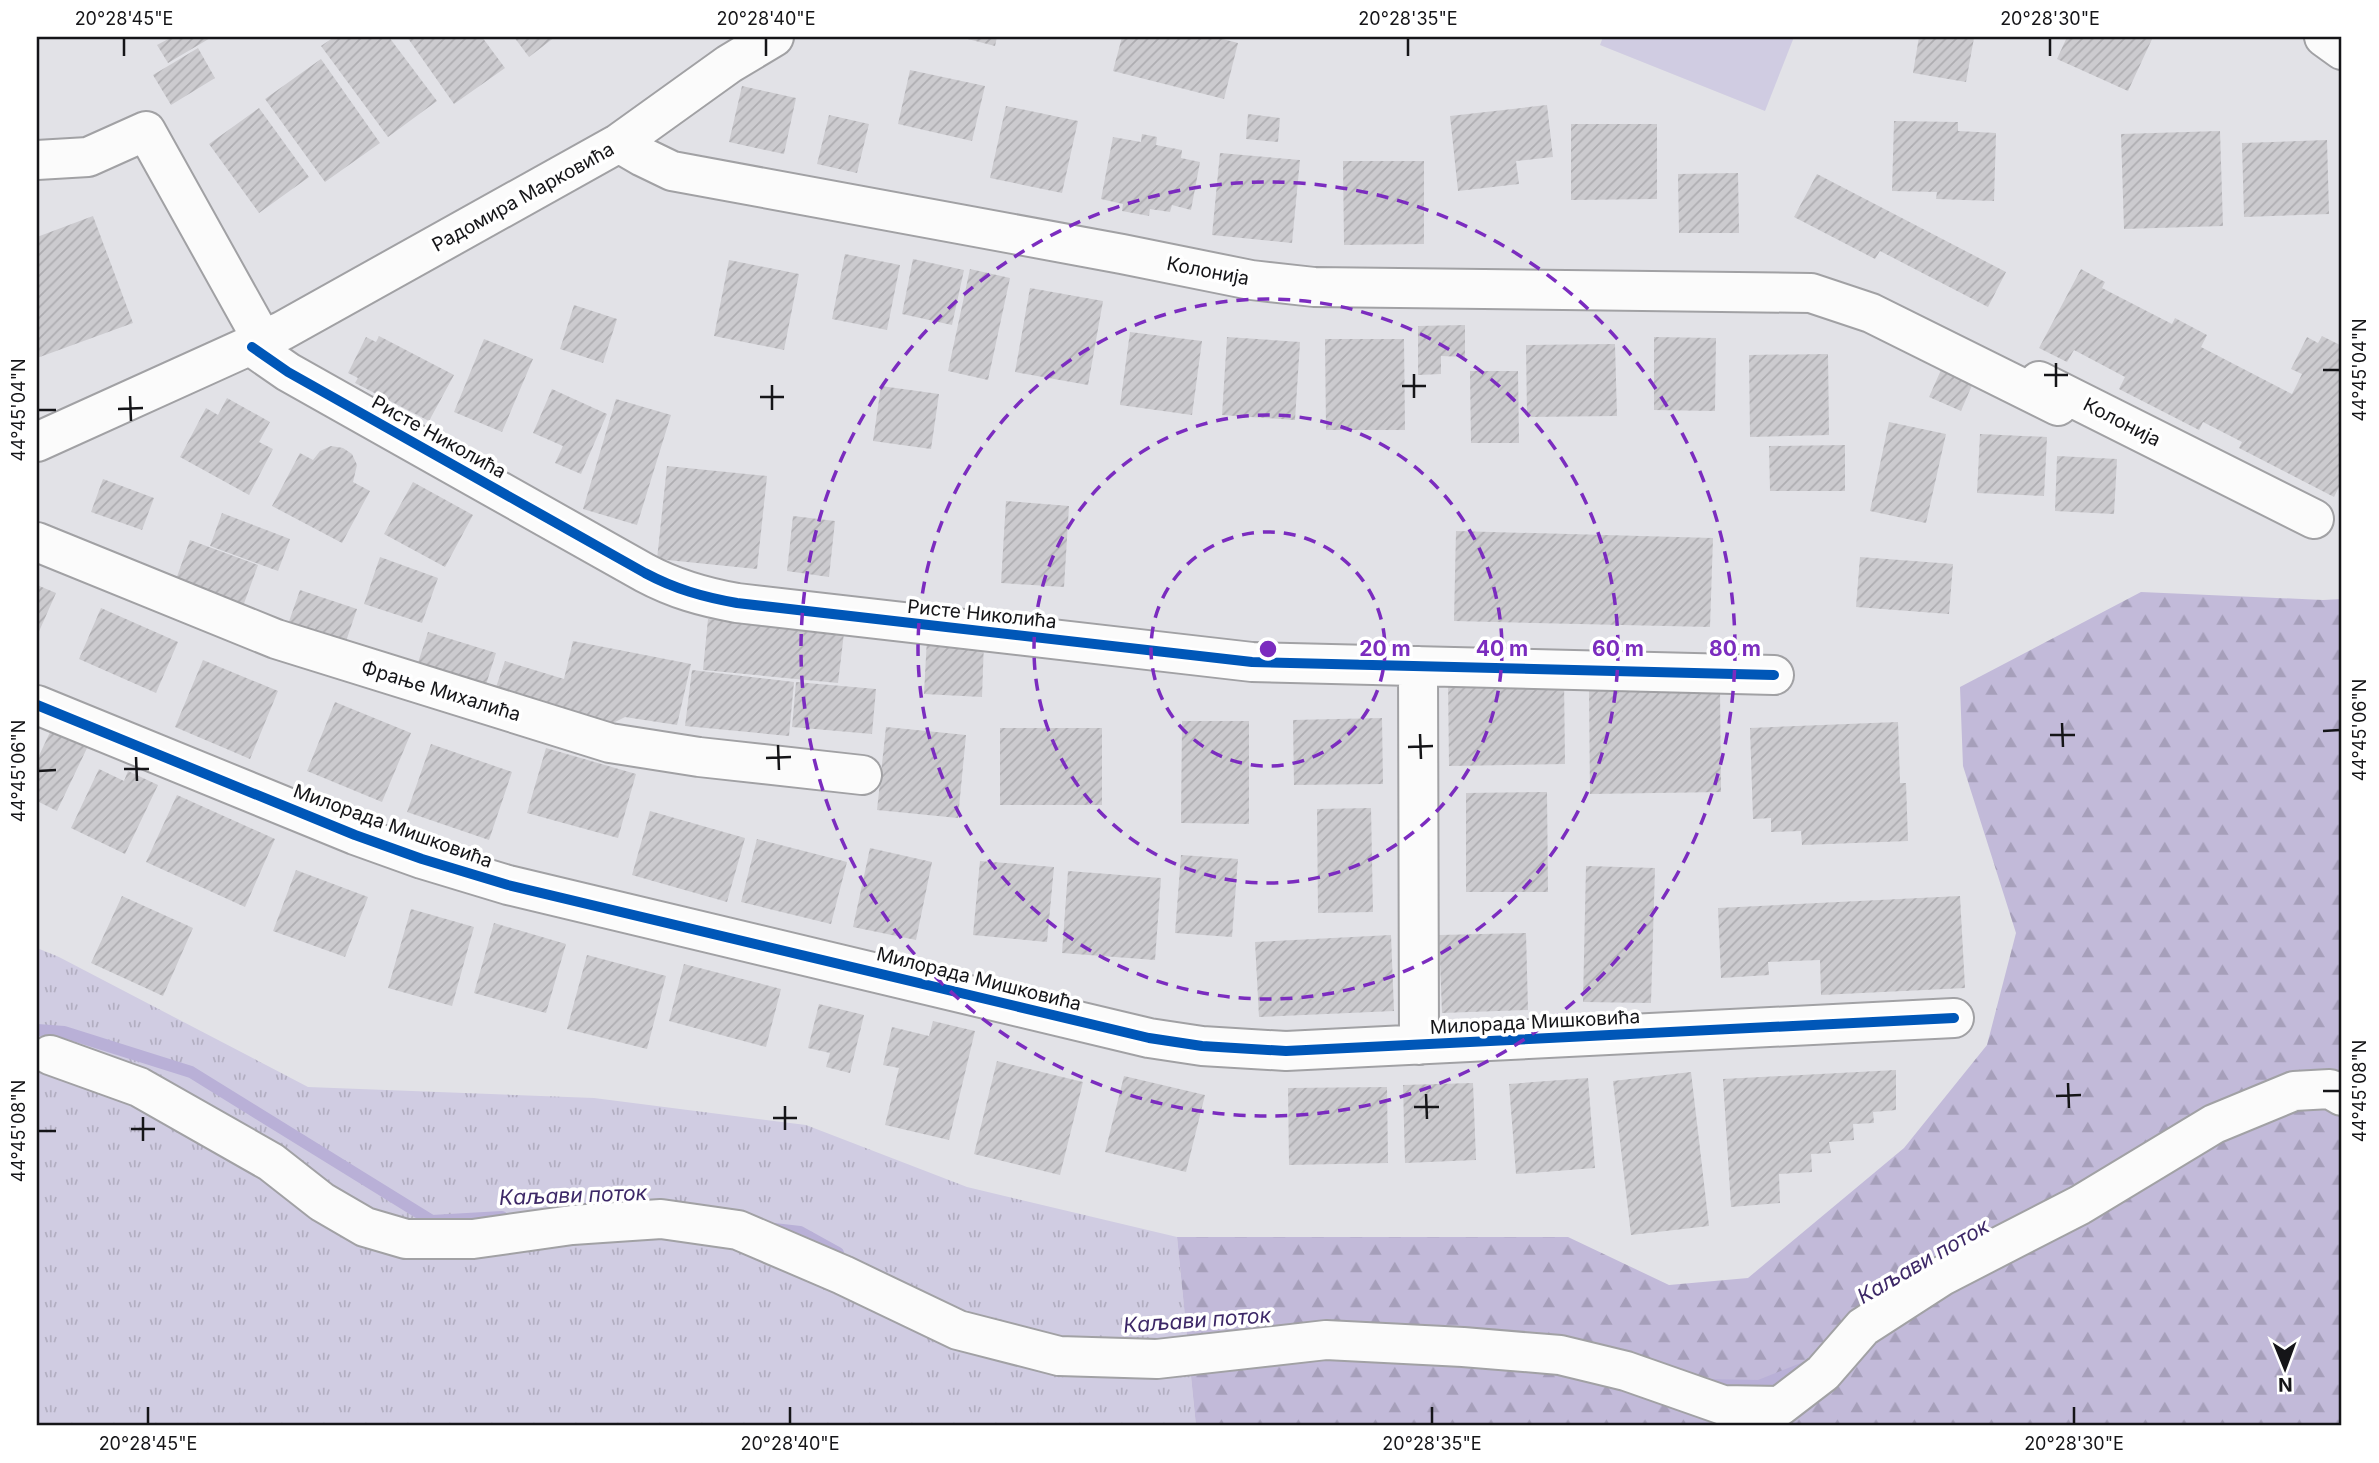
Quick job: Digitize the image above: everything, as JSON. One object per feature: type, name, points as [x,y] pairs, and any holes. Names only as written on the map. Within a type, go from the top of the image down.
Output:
[{"type":"street","name":"Радомира Марковића","points":[[37,442],[258,344],[619,143],[729,64],[774,37]]},
{"type":"street","points":[[2323,37],[2342,50]]},
{"type":"street","points":[[37,160],[88,157],[143,125],[258,344]]},
{"type":"street","name":"Колонија","points":[[619,143],[643,158],[673,171],[1108,251],[1251,281],[1328,287],[1859,295],[1879,300],[2314,519]]},
{"type":"street","name":"Колонија","points":[[1811,293],[1871,313],[2059,406]]},
{"type":"street","name":"Ристе Николића","points":[[258,344],[288,372],[633,567],[672,588],[694,595],[737,603],[1252,662],[1774,675]]},
{"type":"street","name":"Фрање Михалића","points":[[37,541],[276,639],[610,743],[699,757],[862,775]]},
{"type":"street","name":"Милорада Мишковића","points":[[1418,666],[1419,1045]]},
{"type":"street","name":"Милорада Мишковића","points":[[37,705],[355,835],[508,885],[1149,1038],[1202,1046],[1286,1051],[1954,1018]]},
{"type":"street","points":[[50,1055],[139,1087],[271,1163],[322,1202],[365,1227],[406,1239],[473,1239],[572,1225],[661,1219],[738,1230],[843,1275],[958,1330],[1059,1356],[1157,1359],[1326,1340],[1463,1347],[1560,1355],[1626,1371],[1723,1405],[1780,1406],[1823,1373],[1863,1327],[1931,1283],[2080,1206],[2214,1124],[2294,1091],[2330,1089],[2342,1096]]},
{"type":"green space","points":[[1603,37],[1794,37],[1765,111],[1600,45]]},
{"type":"green space","points":[[2141,592],[2342,599],[2342,1426],[1196,1426],[1177,1237],[1568,1237],[1669,1285],[1748,1278],[1904,1148],[1987,1045],[2016,933],[1963,766],[1960,687]]},
{"type":"green space","points":[[37,948],[308,1087],[594,1098],[806,1125],[967,1187],[1177,1237],[1196,1426],[37,1426]]},
{"type":"building","points":[[172,37],[212,37],[168,63],[157,45]]},
{"type":"building","points":[[334,37],[389,37],[437,101],[388,137],[321,46]]},
{"type":"building","points":[[407,37],[482,37],[505,68],[454,104]]},
{"type":"building","points":[[514,37],[555,37],[529,57]]},
{"type":"building","points":[[960,37],[997,37],[995,46]]},
{"type":"building","points":[[1122,37],[1215,37],[1238,43],[1224,99],[1113,71]]},
{"type":"building","points":[[1919,37],[1974,38],[1966,82],[1913,73]]},
{"type":"building","points":[[2067,37],[2153,37],[2128,91],[2057,59]]},
{"type":"building","points":[[198,48],[215,78],[171,105],[153,75]]},
{"type":"building","points":[[321,59],[380,143],[325,182],[265,99]]},
{"type":"building","points":[[910,70],[985,86],[972,141],[898,124]]},
{"type":"building","points":[[742,86],[796,98],[784,154],[729,142]]},
{"type":"building","points":[[1547,105],[1553,157],[1516,161],[1519,184],[1458,191],[1450,116]]},
{"type":"building","points":[[1006,106],[1078,121],[1062,193],[990,178]]},
{"type":"building","points":[[259,108],[309,177],[259,213],[209,144]]},
{"type":"building","points":[[1248,114],[1280,118],[1278,142],[1246,139]]},
{"type":"building","points":[[829,115],[869,124],[857,173],[817,164]]},
{"type":"building","points":[[1894,121],[1958,122],[1958,131],[1996,133],[1994,201],[1936,199],[1937,192],[1892,191]]},
{"type":"building","points":[[1571,124],[1657,124],[1657,199],[1571,200]]},
{"type":"building","points":[[2220,131],[2223,226],[2124,229],[2121,134]]},
{"type":"building","points":[[1142,134],[1157,137],[1156,145],[1182,150],[1181,158],[1200,162],[1191,210],[1172,205],[1170,212],[1150,209],[1149,216],[1122,211],[1123,204],[1101,199],[1113,137],[1141,142]]},
{"type":"building","points":[[2327,140],[2329,214],[2244,217],[2242,143]]},
{"type":"building","points":[[1220,153],[1300,160],[1292,243],[1212,235]]},
{"type":"building","points":[[1343,161],[1424,161],[1424,244],[1344,245]]},
{"type":"building","points":[[1738,173],[1739,233],[1679,233],[1678,174]]},
{"type":"building","points":[[1817,174],[2006,272],[1988,307],[1880,251],[1875,259],[1794,217]]},
{"type":"building","points":[[93,216],[133,323],[37,358],[37,237]]},
{"type":"building","points":[[845,254],[900,265],[887,330],[832,319]]},
{"type":"building","points":[[913,259],[964,270],[952,325],[902,314]]},
{"type":"building","points":[[729,260],[799,274],[784,350],[714,336]]},
{"type":"building","points":[[970,269],[1010,278],[988,380],[948,371]]},
{"type":"building","points":[[2081,269],[2105,282],[2102,288],[2172,324],[2175,318],[2207,335],[2201,347],[2292,394],[2302,374],[2291,369],[2307,337],[2318,343],[2322,336],[2342,346],[2342,481],[2334,497],[2239,448],[2242,442],[2203,422],[2199,430],[2119,389],[2125,377],[2074,350],[2067,362],[2039,348]]},
{"type":"building","points":[[1030,288],[1103,301],[1088,385],[1015,372]]},
{"type":"building","points":[[574,305],[617,319],[603,363],[560,349]]},
{"type":"building","points":[[1465,325],[1465,357],[1441,356],[1441,374],[1418,375],[1418,326]]},
{"type":"building","points":[[1130,332],[1202,341],[1192,415],[1120,405]]},
{"type":"building","points":[[379,336],[454,375],[429,421],[355,383],[358,378],[348,373],[366,337],[376,342]]},
{"type":"building","points":[[1227,337],[1300,342],[1295,420],[1222,415]]},
{"type":"building","points":[[1654,337],[1716,338],[1715,411],[1654,410]]},
{"type":"building","points":[[484,339],[533,359],[502,432],[454,412]]},
{"type":"building","points":[[1325,339],[1404,339],[1405,430],[1326,430]]},
{"type":"building","points":[[1615,344],[1617,416],[1527,417],[1526,345]]},
{"type":"building","points":[[1828,354],[1829,435],[1750,437],[1749,355]]},
{"type":"building","points":[[1941,370],[1973,383],[1961,411],[1929,397]]},
{"type":"building","points":[[1470,371],[1518,371],[1519,443],[1471,443]]},
{"type":"building","points":[[881,386],[939,394],[931,449],[873,441]]},
{"type":"building","points":[[552,389],[607,414],[581,474],[555,463],[563,446],[533,433]]},
{"type":"building","points":[[227,398],[270,422],[259,442],[273,449],[249,495],[180,457],[206,408],[218,415]]},
{"type":"building","points":[[616,399],[671,415],[637,525],[583,509]]},
{"type":"building","points":[[1889,422],[1946,434],[1926,523],[1870,511]]},
{"type":"building","points":[[1980,434],[2047,437],[2044,496],[1977,493]]},
{"type":"building","points":[[1845,445],[1845,491],[1770,491],[1769,446]]},
{"type":"building","points":[[331,446],[343,448],[352,454],[357,465],[353,482],[370,491],[342,543],[272,506],[300,453],[313,460],[320,451]]},
{"type":"building","points":[[2057,456],[2117,459],[2114,514],[2055,511]]},
{"type":"building","points":[[667,466],[767,476],[757,569],[657,559]]},
{"type":"building","points":[[103,479],[154,498],[142,530],[91,512]]},
{"type":"building","points":[[413,482],[473,515],[445,567],[384,534]]},
{"type":"building","points":[[1006,501],[1069,506],[1064,587],[1001,583]]},
{"type":"building","points":[[222,513],[290,539],[278,571],[210,546]]},
{"type":"building","points":[[793,516],[835,521],[829,577],[787,571]]},
{"type":"building","points":[[1456,531],[1713,538],[1710,627],[1454,621]]},
{"type":"building","points":[[190,540],[258,565],[242,609],[174,585]]},
{"type":"building","points":[[380,557],[438,578],[422,623],[364,604]]},
{"type":"building","points":[[1860,557],[1953,564],[1949,614],[1856,607]]},
{"type":"building","points":[[37,585],[56,593],[37,636]]},
{"type":"building","points":[[300,590],[357,609],[342,653],[285,633]]},
{"type":"building","points":[[101,608],[178,642],[156,693],[79,659]]},
{"type":"building","points":[[708,619],[844,633],[838,683],[703,670]]},
{"type":"building","points":[[428,632],[496,653],[483,694],[415,672]]},
{"type":"building","points":[[927,638],[984,641],[982,697],[924,694]]},
{"type":"building","points":[[573,641],[691,664],[677,725],[625,717],[607,726],[493,696],[505,661],[564,679]]},
{"type":"building","points":[[203,660],[278,691],[250,759],[175,727]]},
{"type":"building","points":[[692,670],[794,682],[789,736],[685,726]]},
{"type":"building","points":[[1448,679],[1564,679],[1565,764],[1449,766]]},
{"type":"building","points":[[796,682],[876,689],[872,734],[792,727]]},
{"type":"building","points":[[1720,688],[1721,792],[1590,794],[1589,690]]},
{"type":"building","points":[[335,702],[411,733],[382,802],[307,771]]},
{"type":"building","points":[[1382,718],[1383,784],[1294,785],[1293,720]]},
{"type":"building","points":[[1182,721],[1249,721],[1249,824],[1181,823]]},
{"type":"building","points":[[1898,722],[1900,783],[1906,783],[1908,841],[1802,845],[1801,831],[1771,832],[1771,818],[1753,819],[1750,728]]},
{"type":"building","points":[[886,727],[966,735],[958,818],[877,810]]},
{"type":"building","points":[[52,728],[88,746],[57,811],[37,801],[37,760]]},
{"type":"building","points":[[1000,728],[1102,728],[1102,805],[1000,805]]},
{"type":"building","points":[[431,744],[512,772],[489,840],[407,812]]},
{"type":"building","points":[[546,748],[636,774],[618,838],[527,813]]},
{"type":"building","points":[[99,769],[124,781],[128,771],[158,785],[125,854],[71,828]]},
{"type":"building","points":[[1547,792],[1548,892],[1466,892],[1466,793]]},
{"type":"building","points":[[177,795],[275,839],[245,907],[146,862]]},
{"type":"building","points":[[1371,808],[1373,912],[1318,913],[1317,809]]},
{"type":"building","points":[[650,811],[745,838],[727,902],[632,875]]},
{"type":"building","points":[[757,839],[847,862],[831,924],[741,902]]},
{"type":"building","points":[[870,848],[932,862],[916,940],[853,927]]},
{"type":"building","points":[[1181,855],[1238,859],[1232,937],[1175,933]]},
{"type":"building","points":[[980,861],[1054,867],[1047,942],[973,935]]},
{"type":"building","points":[[1586,866],[1655,868],[1651,1003],[1583,1002]]},
{"type":"building","points":[[296,870],[368,897],[345,957],[273,931]]},
{"type":"building","points":[[1068,871],[1161,878],[1155,960],[1062,953]]},
{"type":"building","points":[[122,896],[193,928],[163,996],[91,963]]},
{"type":"building","points":[[1960,896],[1965,988],[1821,995],[1820,960],[1768,962],[1769,975],[1721,978],[1718,908]]},
{"type":"building","points":[[411,909],[474,927],[452,1006],[388,988]]},
{"type":"building","points":[[494,923],[566,944],[546,1013],[474,993]]},
{"type":"building","points":[[1526,933],[1528,1010],[1442,1013],[1439,935]]},
{"type":"building","points":[[1391,935],[1394,1011],[1259,1017],[1255,942]]},
{"type":"building","points":[[587,955],[666,976],[647,1049],[567,1029]]},
{"type":"building","points":[[684,964],[781,989],[766,1047],[669,1021]]},
{"type":"building","points":[[819,1004],[864,1015],[850,1073],[826,1067],[830,1053],[808,1048]]},
{"type":"building","points":[[933,1021],[975,1031],[949,1140],[885,1125],[899,1068],[883,1065],[892,1027],[929,1036]]},
{"type":"building","points":[[997,1061],[1083,1082],[1060,1175],[974,1154]]},
{"type":"building","points":[[1896,1070],[1896,1110],[1873,1112],[1874,1123],[1853,1124],[1854,1140],[1829,1142],[1831,1153],[1811,1154],[1812,1172],[1779,1174],[1780,1203],[1731,1207],[1723,1079]]},
{"type":"building","points":[[1691,1072],[1709,1226],[1631,1235],[1613,1081]]},
{"type":"building","points":[[1124,1076],[1205,1095],[1186,1172],[1105,1152]]},
{"type":"building","points":[[1588,1078],[1595,1168],[1516,1174],[1509,1084]]},
{"type":"building","points":[[1473,1083],[1476,1160],[1405,1163],[1403,1085]]},
{"type":"building","points":[[1387,1087],[1388,1163],[1289,1165],[1288,1088]]},
{"type":"waterway","name":"Каљави поток","points":[[37,1030],[64,1032],[191,1072],[432,1221],[502,1217]]},
{"type":"waterway","name":"Каљави поток","points":[[774,1229],[800,1232],[838,1253]]},
{"type":"waterway","name":"Каљави поток","points":[[1710,1385],[1759,1386],[1807,1367]]},
{"type":"cycle path","points":[[252,347],[288,372],[656,579],[725,601],[1252,662],[1774,675]]},
{"type":"cycle path","points":[[37,705],[355,835],[508,885],[1149,1038],[1202,1046],[1286,1051],[1954,1018]]}]
